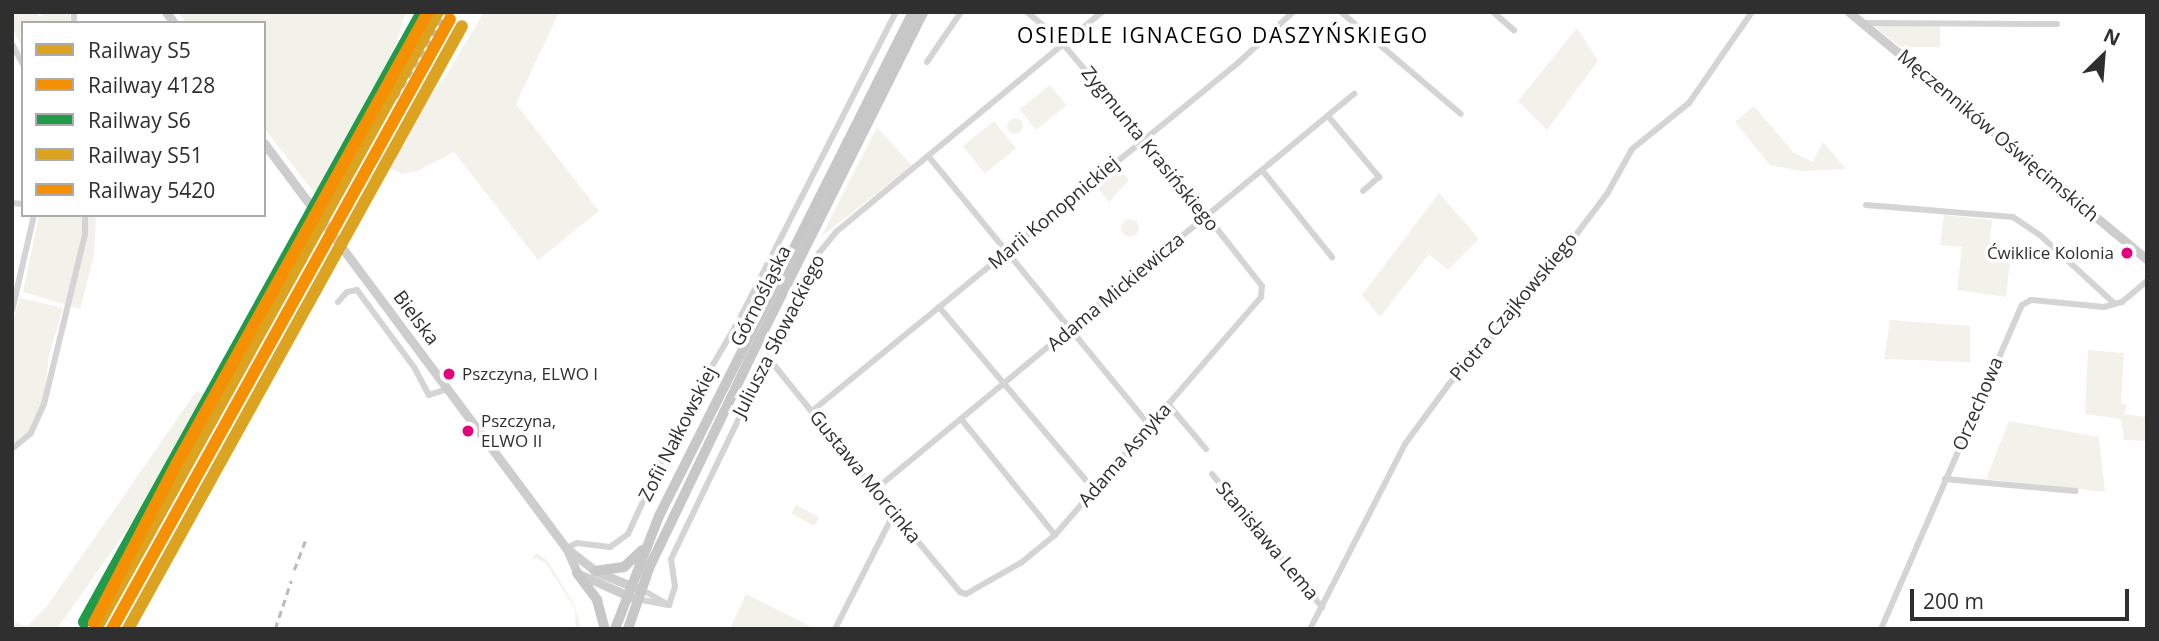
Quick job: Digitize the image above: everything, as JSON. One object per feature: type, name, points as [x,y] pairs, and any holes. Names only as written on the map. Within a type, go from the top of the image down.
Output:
[{"type":"main road","name":"Górnośląska","points":[[627,590],[645,547],[913,12]]},
{"type":"main road","name":"Górnośląska","points":[[639,594],[748,360],[923,12]]},
{"type":"main road","name":"Męczenników Oświęcimskich","points":[[1849,12],[2147,259]]},
{"type":"main road","name":"Bielska","points":[[266,146],[566,548],[577,573],[639,594]]},
{"type":"main road","points":[[595,571],[624,567],[645,547]]},
{"type":"main road","name":"Bielska","points":[[566,548],[595,571],[627,590]]},
{"type":"main road","points":[[577,573],[597,600],[605,629]]},
{"type":"main road","points":[[615,629],[627,590]]},
{"type":"main road","points":[[628,629],[639,594]]},
{"type":"street","name":"Zofii Nałkowskiej","points":[[566,548],[577,543],[610,547],[628,534],[682,417],[768,261],[896,12]]},
{"type":"street","points":[[927,62],[961,12]]},
{"type":"street","name":"Zygmunta Krasińskiego","points":[[1027,12],[1063,44],[1207,216],[1264,292]]},
{"type":"street","name":"Juliusza Słowackiego","points":[[639,594],[669,605],[675,587],[671,559],[764,360],[819,253],[836,232],[1102,12]]},
{"type":"street","name":"Marii Konopnickiej","points":[[813,411],[1293,12]]},
{"type":"street","points":[[1342,12],[1461,114]]},
{"type":"street","points":[[1493,12],[1514,30]]},
{"type":"street","name":"Piotra Czajkowskiego","points":[[1310,629],[1381,488],[1441,394],[1531,294],[1607,194],[1632,149],[1689,103],[1752,12]]},
{"type":"street","points":[[1863,23],[2057,24]]},
{"type":"street","points":[[12,44],[21,61]]},
{"type":"street","name":"Adama Mickiewicza","points":[[877,488],[1005,385],[1354,94]]},
{"type":"street","points":[[1328,116],[1379,177],[1363,191]]},
{"type":"street","points":[[929,157],[1150,426]]},
{"type":"street","points":[[1262,170],[1332,257]]},
{"type":"street","points":[[1866,205],[2012,217],[2042,236],[2115,304],[2147,281]]},
{"type":"street","points":[[12,311],[34,217]]},
{"type":"street","points":[[12,449],[31,433],[44,404],[85,235],[85,217]]},
{"type":"street","points":[[768,261],[784,269]]},
{"type":"street","points":[[338,302],[347,292],[356,290],[414,367],[429,395],[447,389]]},
{"type":"street","name":"Adama Asnyka","points":[[966,594],[1022,562],[1055,535],[1264,292]]},
{"type":"street","name":"Orzechowa","points":[[1881,629],[2022,305],[2031,300],[2093,307],[2115,304]]},
{"type":"street","points":[[939,307],[1095,491]]},
{"type":"street","name":"Gustawa Morcinka","points":[[764,360],[774,365],[960,592],[966,594]]},
{"type":"street","points":[[1168,404],[1206,449]]},
{"type":"street","points":[[962,420],[1055,535]]},
{"type":"street","name":"Stanisława Lema","points":[[1212,474],[1322,607]]},
{"type":"street","points":[[1945,479],[2076,491]]},
{"type":"street","points":[[835,629],[894,513]]},
{"type":"shaded area","points":[[12,12],[36,12],[40,17],[48,12],[70,12],[70,21],[21,21],[21,45],[12,29]]},
{"type":"shaded area","points":[[178,12],[406,12],[380,94],[319,199],[266,131],[266,21],[185,21]]},
{"type":"shaded area","points":[[484,12],[559,12],[516,104],[599,211],[538,260],[454,152],[418,171],[402,174],[377,162],[408,118],[443,80]]},
{"type":"shaded area","points":[[1940,25],[1940,47],[1900,47],[1874,26]]},
{"type":"shaded area","points":[[1577,28],[1598,61],[1547,130],[1518,101]]},
{"type":"shaded area","points":[[1050,85],[1066,105],[1036,130],[1020,110]]},
{"type":"shaded area","points":[[1754,106],[1794,153],[1813,162],[1823,142],[1846,169],[1801,171],[1770,165],[1735,122]]},
{"type":"shaded area","points":[[1012,118],[1018,118],[1023,126],[1021,132],[1012,134],[1007,129],[1007,123]]},
{"type":"shaded area","points":[[994,121],[1016,148],[985,173],[963,146]]},
{"type":"shaded area","points":[[877,127],[912,166],[821,237]]},
{"type":"shaded area","points":[[1118,167],[1129,180],[1109,202],[1096,186]]},
{"type":"shaded area","points":[[1439,193],[1479,239],[1448,270],[1429,254],[1380,317],[1362,295]]},
{"type":"shaded area","points":[[1944,215],[1992,220],[1989,249],[2011,251],[2006,297],[1957,290],[1962,247],[1940,245]]},
{"type":"shaded area","points":[[39,217],[96,217],[94,256],[80,309],[23,292]]},
{"type":"shaded area","points":[[1130,219],[1136,222],[1139,228],[1136,234],[1130,237],[1124,234],[1121,228],[1124,222]]},
{"type":"shaded area","points":[[20,298],[63,308],[49,355],[43,412],[27,434],[12,445],[12,324]]},
{"type":"shaded area","points":[[1890,320],[1970,326],[1970,362],[1884,359]]},
{"type":"shaded area","points":[[2088,350],[2124,353],[2121,403],[2127,404],[2124,414],[2147,417],[2147,441],[2124,440],[2121,419],[2085,414]]},
{"type":"shaded area","points":[[196,392],[211,394],[151,507],[145,504],[57,629],[12,629],[12,621],[27,626],[47,606]]},
{"type":"shaded area","points":[[2009,421],[2099,437],[2105,492],[1986,479]]},
{"type":"shaded area","points":[[796,505],[819,517],[814,526],[791,514]]},
{"type":"shaded area","points":[[536,553],[547,560],[575,606],[581,629],[576,629],[575,609],[546,563],[534,558],[530,562]]},
{"type":"shaded area","points":[[746,594],[816,629],[730,629]]},
{"type":"railway","points":[[396,98],[446,12]]},
{"type":"railway","points":[[265,324],[305,261]]},
{"type":"railway","points":[[215,423],[238,372]]},
{"type":"railway","points":[[294,570],[305,541]]},
{"type":"railway","points":[[275,629],[291,581]]},
{"type":"rail line","name":"S6","points":[[84,622],[422,12]]},
{"type":"rail line","name":"5420","points":[[94,623],[177,463],[428,12]]},
{"type":"rail line","name":"S5","points":[[96,629],[438,12]]},
{"type":"rail line","name":"4128","points":[[112,629],[450,19]]},
{"type":"rail line","name":"S51","points":[[128,629],[462,26]]},
{"type":"place","name":"Ćwiklice Kolonia","points":[[2127,253]]},
{"type":"place","name":"Pszczyna, ELWO I","points":[[449,374]]},
{"type":"place","name":"Pszczyna, ELWO II","points":[[468,431]]},
{"type":"district","name":"OSIEDLE IGNACEGO DASZYŃSKIEGO","points":[[1223,35]]}]
